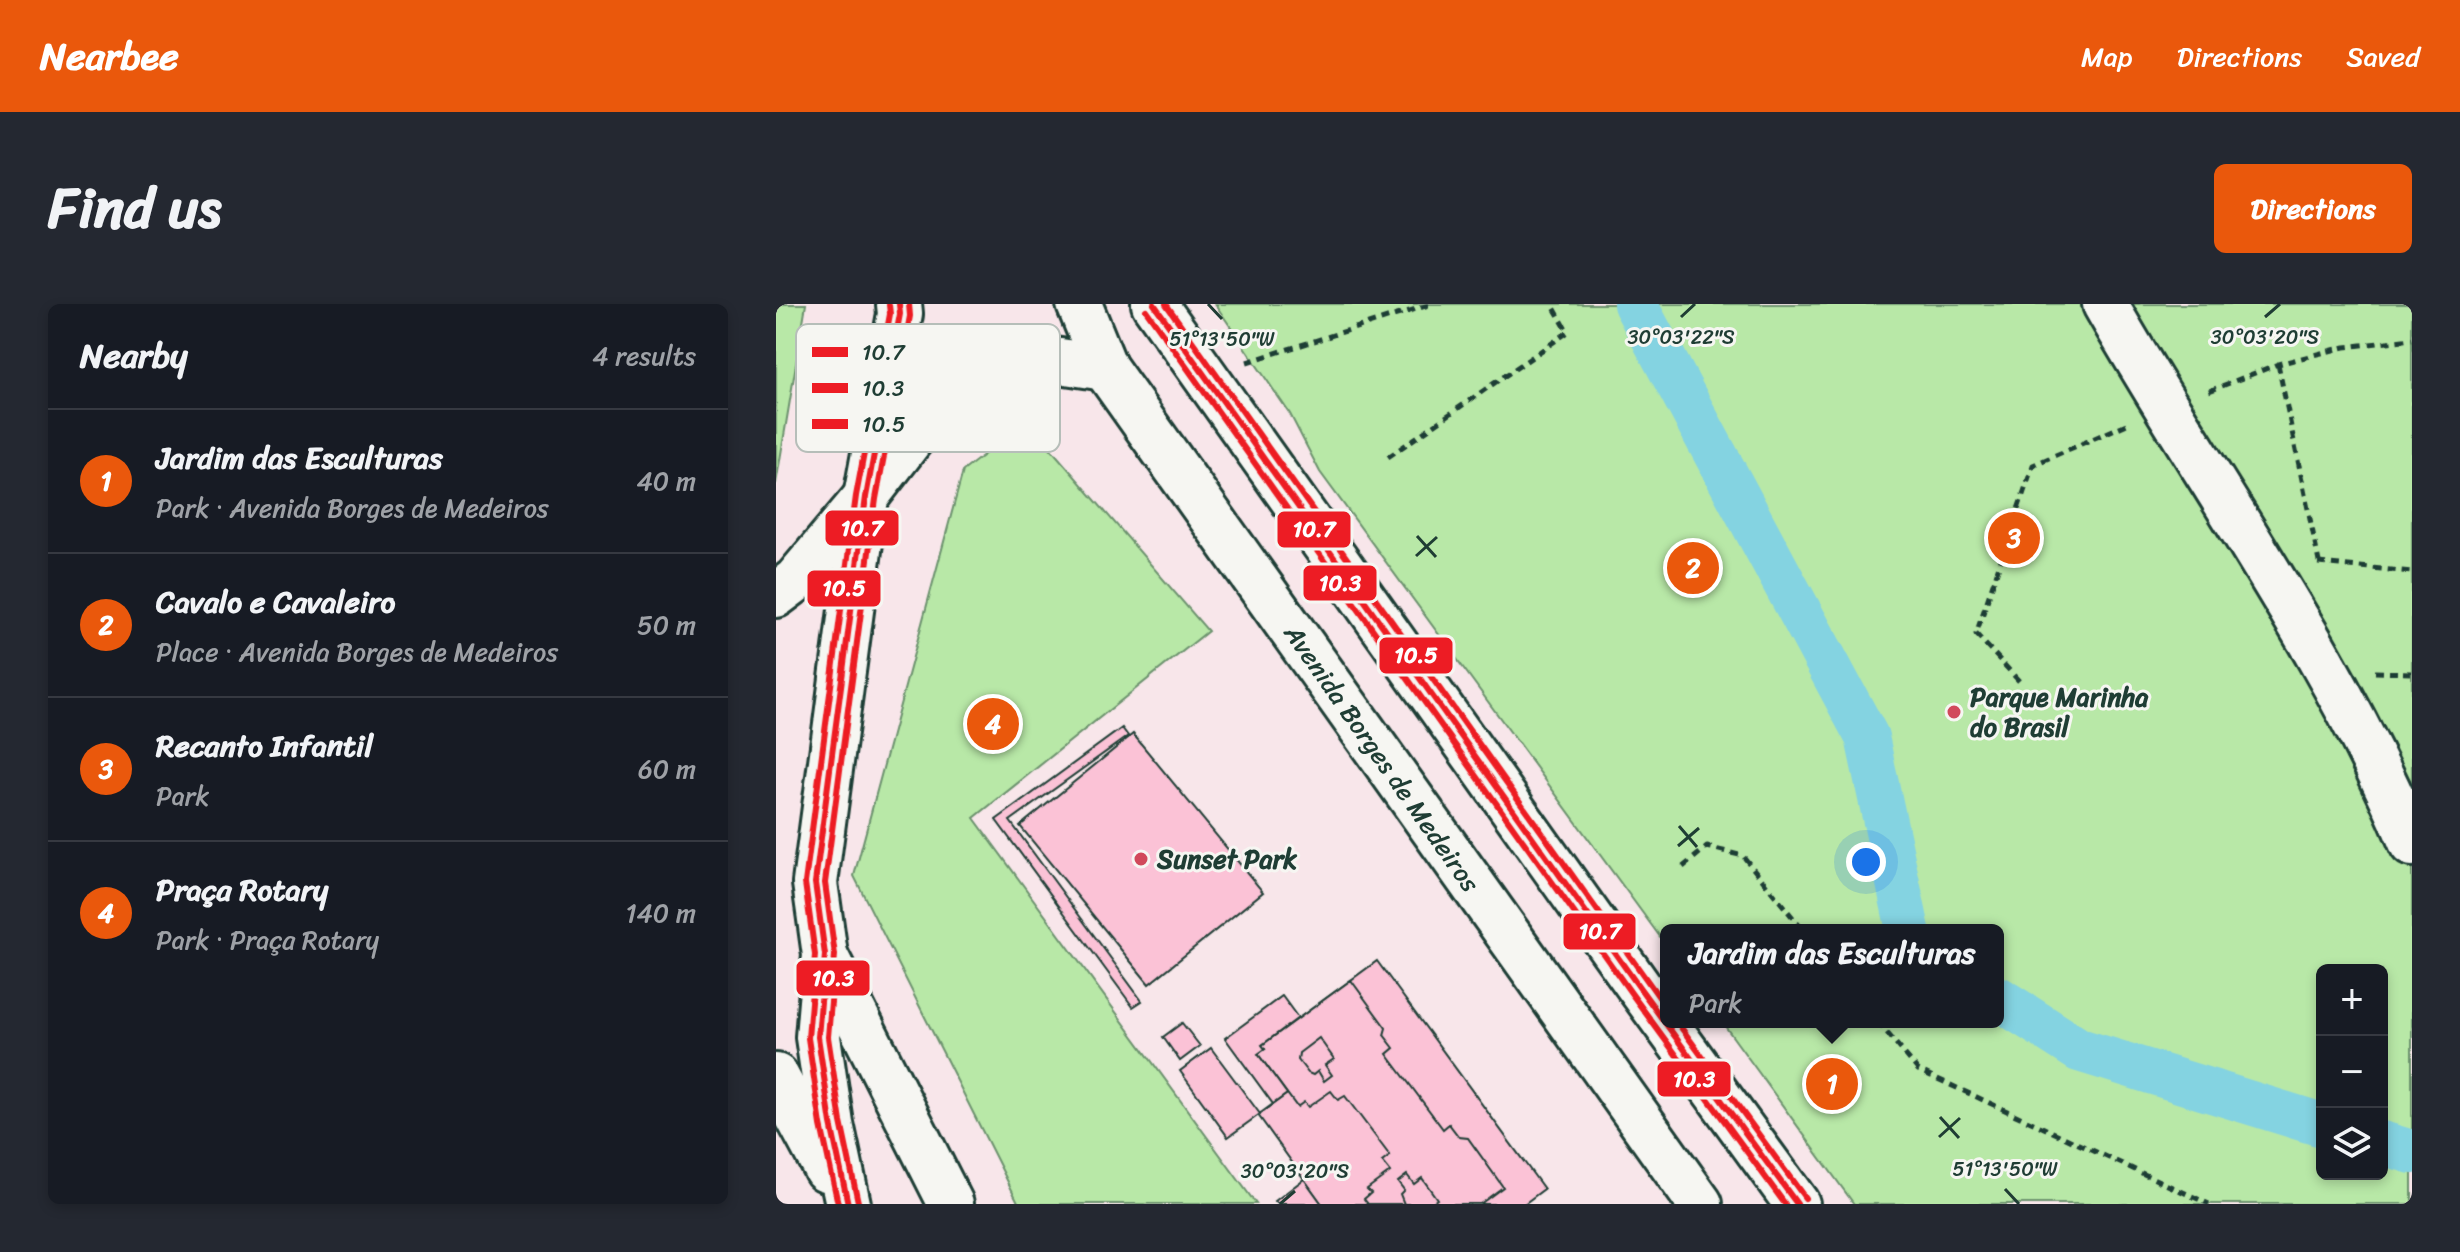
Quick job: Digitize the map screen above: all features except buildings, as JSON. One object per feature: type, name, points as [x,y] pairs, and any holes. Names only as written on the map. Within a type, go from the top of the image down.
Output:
[{"type":"main road","points":[[898,324],[899,304]]},
{"type":"main road","name":"Avenida Borges de Medeiros","points":[[1079,304],[1105,368],[1700,1204]]},
{"type":"main road","points":[[1154,304],[1660,1015]]},
{"type":"main road","points":[[2105,304],[2326,671],[2408,815]]},
{"type":"main road","points":[[1060,361],[1105,368]]},
{"type":"main road","points":[[846,1204],[818,1037],[825,955],[815,883],[874,452]]},
{"type":"main road","points":[[776,595],[796,580],[901,452]]},
{"type":"main road","points":[[825,955],[951,1204]]},
{"type":"main road","points":[[1669,1028],[1797,1204]]},
{"type":"main road","points":[[776,1076],[846,1204]]},
{"type":"path","points":[[1204,375],[1432,304]]},
{"type":"path","points":[[1388,457],[1568,332],[1552,304]]},
{"type":"path","points":[[2019,681],[1976,634],[2033,465],[2278,364],[2345,347],[2412,339]]},
{"type":"path","points":[[2278,364],[2319,562]]},
{"type":"path","points":[[2276,588],[2319,562],[2412,572]]},
{"type":"path","points":[[1683,867],[1707,847],[1743,856],[1798,924]]},
{"type":"path","points":[[1883,1028],[1918,1070],[2209,1204]]},
{"type":"green space","points":[[776,304],[806,304],[803,324],[796,324],[796,364],[776,484]]},
{"type":"green space","name":"Parque Marinha do Brasil","points":[[1215,304],[2412,304],[2412,1204],[1854,1204],[1726,1028],[2004,1028],[2004,924],[1660,924],[1660,937],[1320,472],[1290,414]]},
{"type":"green space","points":[[987,452],[1054,452],[1208,631],[974,818],[1256,1204],[1019,1204],[854,876],[963,471]]},
{"type":"waterway","points":[[1635,304],[1867,737],[1907,924]]},
{"type":"waterway","points":[[2004,1002],[2079,1050],[2316,1123]]},
{"type":"waterway","points":[[2388,1145],[2412,1152]]},
{"type":"transit line","name":"10.7","points":[[898,324],[899,304]]},
{"type":"transit line","name":"10.3","points":[[909,304],[909,324]]},
{"type":"transit line","name":"10.7","points":[[1154,304],[1660,1016]]},
{"type":"transit line","name":"10.5","points":[[1166,304],[1660,999]]},
{"type":"transit line","name":"10.5","points":[[888,324],[889,305]]},
{"type":"transit line","name":"10.3","points":[[1146,310],[1631,993],[1785,1204]]},
{"type":"transit line","name":"10.5","points":[[838,1204],[821,1125],[808,1038],[815,955],[805,883],[864,452]]},
{"type":"transit line","name":"10.7","points":[[848,1204],[831,1124],[818,1037],[825,955],[815,883],[874,452]]},
{"type":"transit line","name":"10.3","points":[[858,1202],[841,1122],[828,1037],[835,955],[825,883],[885,452]]},
{"type":"transit line","name":"10.7","points":[[1669,1028],[1797,1204]]},
{"type":"transit line","name":"10.5","points":[[1681,1028],[1805,1198]]},
{"type":"place","name":"Recanto Infantil","points":[[2014,538]]},
{"type":"place","name":"Cavalo e Cavaleiro","points":[[1693,568]]},
{"type":"place","name":"Parque Marinha do Brasil","points":[[1954,712]]},
{"type":"place","name":"Praça Rotary","points":[[993,724]]},
{"type":"place","name":"Sunset Park","points":[[1141,859]]},
{"type":"place","name":"Jardim das Esculturas","points":[[1832,1084]]}]
